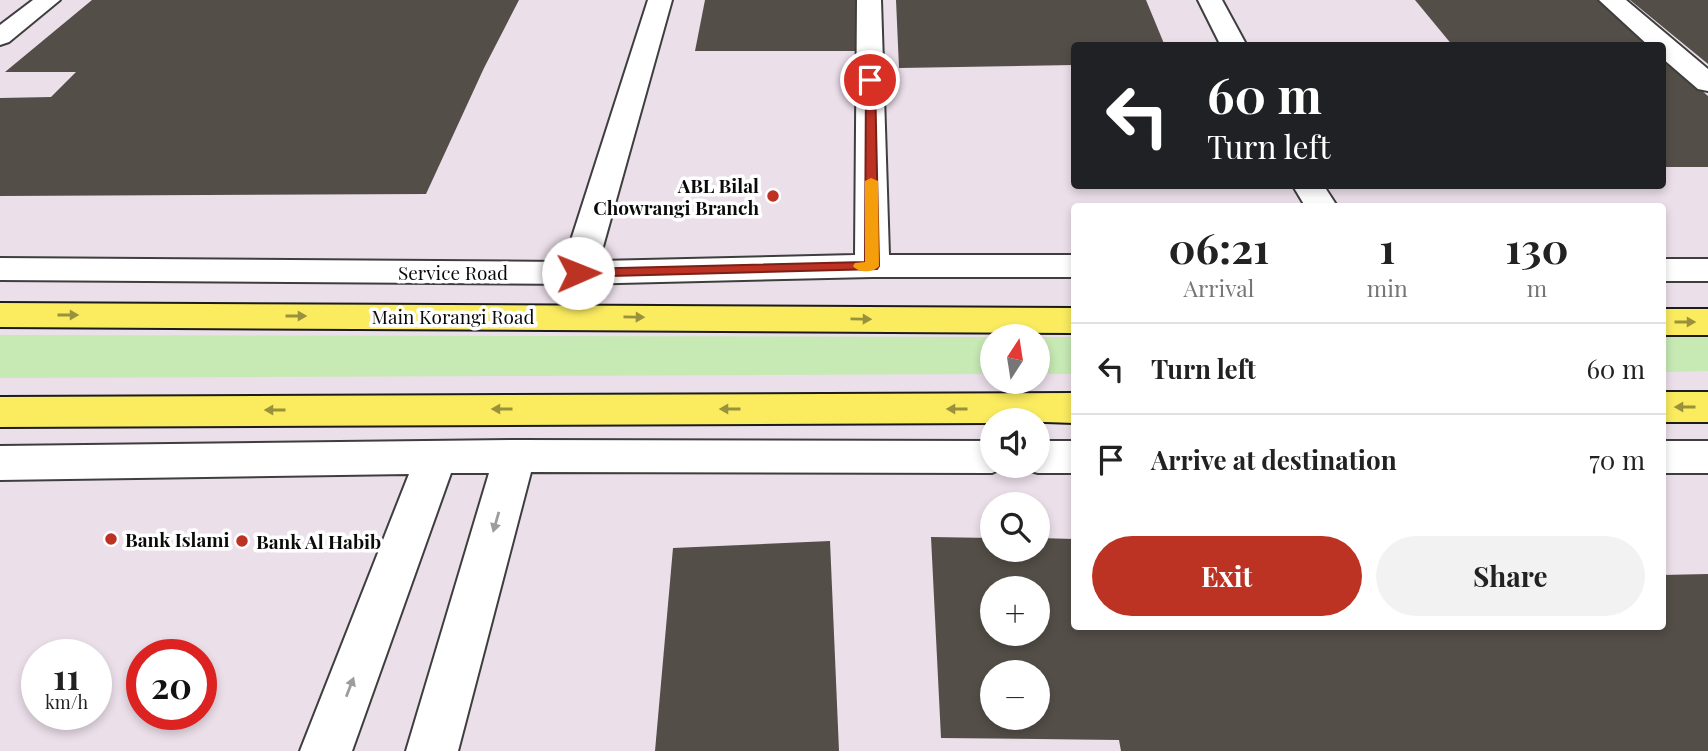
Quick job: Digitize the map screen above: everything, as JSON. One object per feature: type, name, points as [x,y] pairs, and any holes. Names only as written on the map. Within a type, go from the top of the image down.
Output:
[{"type":"main road","name":"Main Korangi Road","points":[[0,315],[1071,321]]},
{"type":"main road","points":[[1666,322],[1708,322]]},
{"type":"main road","points":[[1666,407],[1708,407]]},
{"type":"main road","points":[[0,412],[1071,408]]},
{"type":"street","points":[[0,37],[48,0]]},
{"type":"street","points":[[578,273],[660,0]]},
{"type":"street","points":[[869,0],[872,266]]},
{"type":"street","points":[[1210,0],[1232,42]]},
{"type":"street","points":[[1611,0],[1660,42]]},
{"type":"street","points":[[1666,47],[1708,83]]},
{"type":"street","name":"Service Road","points":[[0,269],[578,273],[872,266],[1071,266]]},
{"type":"street","points":[[1666,270],[1708,270]]},
{"type":"street","points":[[0,463],[514,456],[980,457]]},
{"type":"street","points":[[432,751],[514,456]]},
{"type":"street","points":[[326,751],[436,457]]},
{"type":"street","points":[[1050,457],[1071,457]]},
{"type":"street","points":[[1666,457],[1708,457]]},
{"type":"shaded area","points":[[0,0],[1708,0],[1708,751],[0,751]]},
{"type":"green space","points":[[0,335],[980,337],[980,374],[0,378]]},
{"type":"green space","points":[[1666,336],[1708,336],[1708,371],[1666,372]]},
{"type":"green space","points":[[1050,337],[1071,337],[1071,374],[1050,374]]},
{"type":"building","points":[[92,0],[519,0],[484,68],[426,194],[0,196],[0,98],[51,97],[76,72],[5,72]]},
{"type":"building","points":[[705,0],[859,0],[856,51],[695,51]]},
{"type":"building","points":[[896,0],[1146,0],[1163,42],[1071,42],[1071,65],[899,68]]},
{"type":"building","points":[[1415,0],[1600,0],[1647,42],[1450,42]]},
{"type":"building","points":[[1630,0],[1708,0],[1708,64]]},
{"type":"building","points":[[1666,59],[1708,96],[1708,167],[1666,167]]},
{"type":"building","points":[[931,537],[980,538],[980,562],[1050,562],[1050,538],[1071,539],[1071,630],[1666,630],[1666,575],[1708,574],[1708,751],[1121,751],[1119,740],[941,738]]},
{"type":"building","points":[[830,541],[839,751],[655,751],[673,548]]},
{"type":"slow traffic","points":[[861,266],[872,266],[871,181]]},
{"type":"place","name":"ABL Bilal Chowrangi Branch","points":[[773,196]]},
{"type":"place","name":"Bank Islami","points":[[111,539]]},
{"type":"place","name":"Bank Al Habib","points":[[242,541]]},
{"type":"route","points":[[578,273],[872,266],[870,80]]}]
